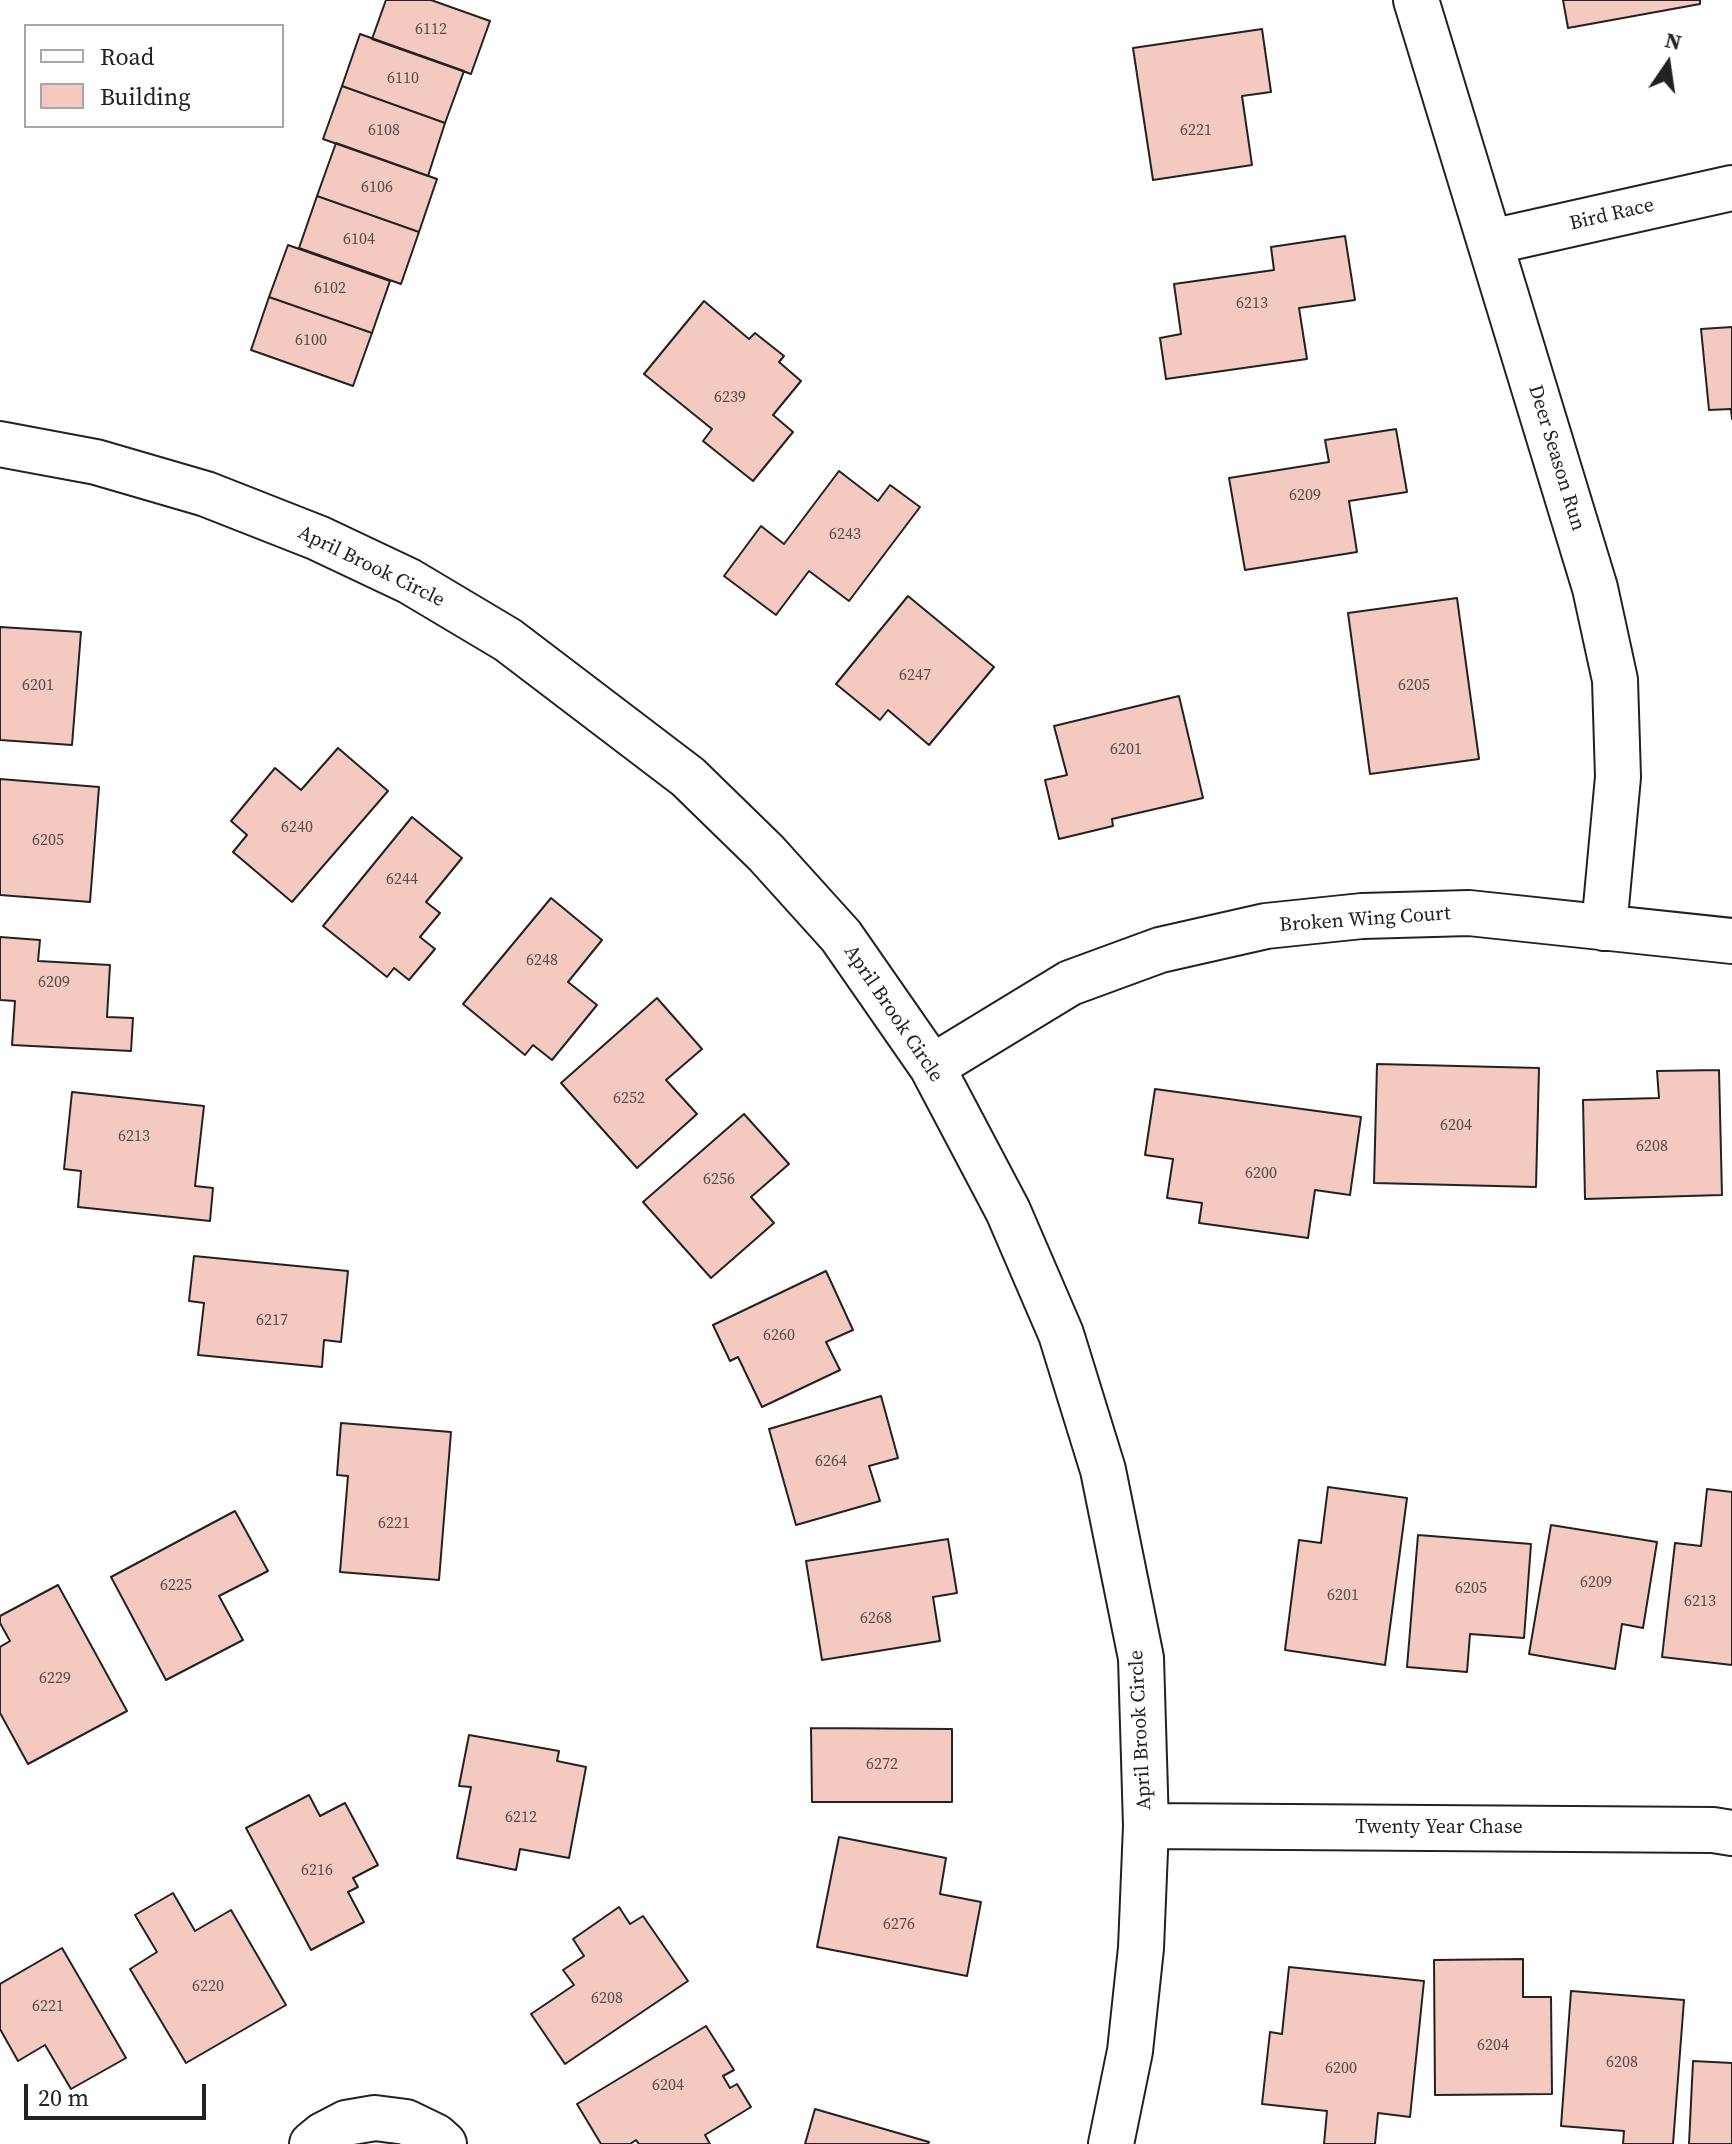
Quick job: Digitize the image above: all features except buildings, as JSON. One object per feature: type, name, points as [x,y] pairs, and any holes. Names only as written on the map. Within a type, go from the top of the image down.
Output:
[{"type":"street","name":"Deer Season Run","points":[[1416,0],[1595,588],[1615,680],[1618,777],[1604,928]]},
{"type":"street","name":"Bird Race","points":[[1491,242],[1732,188]]},
{"type":"street","name":"April Brook Circle","points":[[0,444],[96,462],[206,494],[318,538],[409,581],[508,640],[688,777],[766,853],[841,936],[932,1067],[1008,1211],[1061,1334],[1103,1470],[1141,1658],[1146,1826],[1141,1948],[1130,2051],[1111,2144]]},
{"type":"street","name":"Broken Wing Court","points":[[932,1067],[1070,983],[1160,950],[1266,926],[1362,916],[1469,913],[1732,941]]},
{"type":"street","name":"Twenty Year Chase","points":[[1146,1826],[1682,1830],[1732,1833]]},
{"type":"street","points":[[312,2144],[346,2123],[375,2118],[406,2122],[435,2136],[444,2144]]}]
